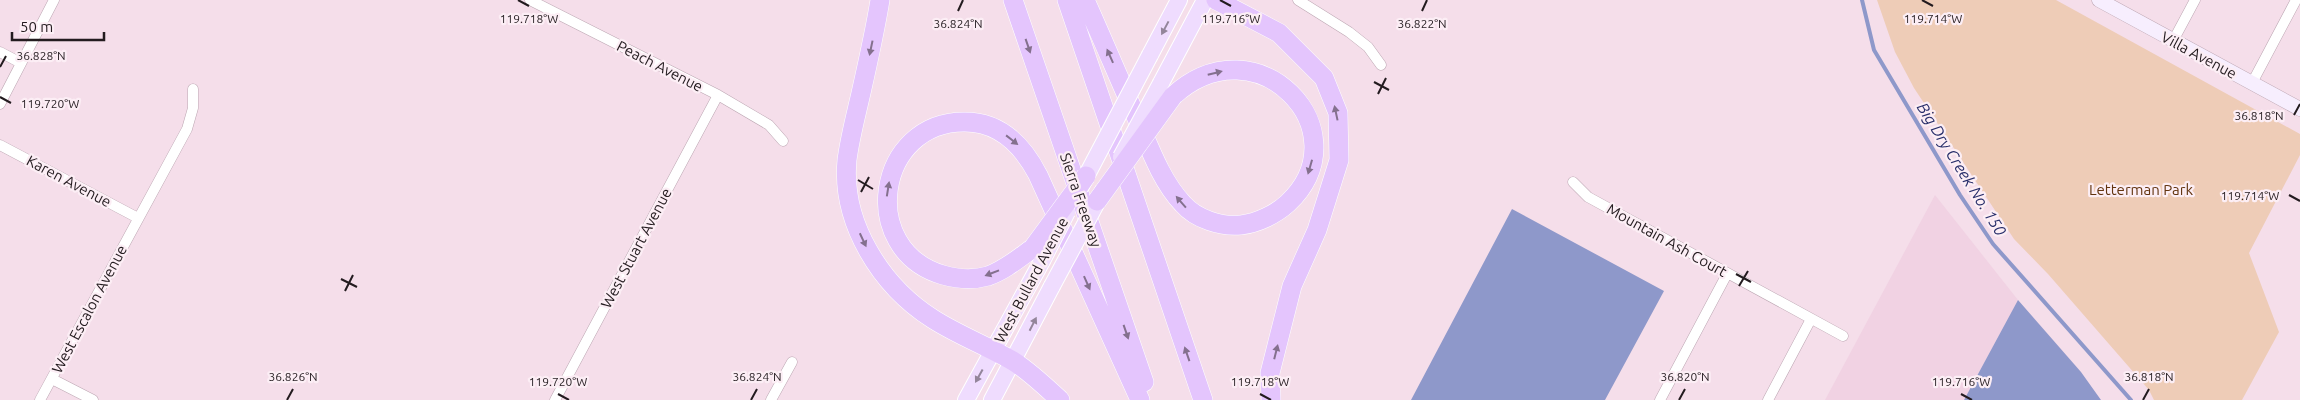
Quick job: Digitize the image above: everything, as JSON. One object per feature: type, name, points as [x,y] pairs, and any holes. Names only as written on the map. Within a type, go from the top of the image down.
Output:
[{"type":"highway","points":[[880,0],[873,42],[847,161],[848,188],[857,227],[878,266],[893,286],[908,300],[934,319],[1014,362],[1060,400]]},
{"type":"highway","name":"Sierra Freeway","points":[[1013,0],[1150,400]]},
{"type":"highway","points":[[1068,0],[1203,400]]},
{"type":"highway","points":[[1085,0],[1154,156],[1172,190],[1183,205],[1196,215],[1214,222],[1243,225],[1271,216],[1295,197],[1309,171],[1313,155],[1313,140],[1305,113],[1296,98],[1286,89],[1263,76],[1247,70],[1216,72],[1167,89],[1098,201]]},
{"type":"highway","points":[[1216,0],[1280,33],[1324,78],[1338,113],[1339,160],[1317,230],[1292,286],[1270,374],[1271,400]]},
{"type":"highway","points":[[1086,176],[1037,254],[987,276],[968,279],[950,277],[934,272],[917,263],[895,237],[889,220],[886,202],[888,186],[900,156],[910,144],[925,134],[952,122],[983,124],[998,130],[1015,141],[1028,155],[1038,175],[1140,400]]},
{"type":"main road","points":[[1086,176],[1180,0]]},
{"type":"main road","points":[[1167,89],[1205,0]]},
{"type":"main road","name":"Villa Avenue","points":[[2099,0],[2300,109]]},
{"type":"main road","name":"West Bullard Avenue","points":[[992,400],[1014,362],[1098,201]]},
{"type":"main road","name":"West Bullard Avenue","points":[[966,400],[993,351],[1037,254]]},
{"type":"street","points":[[0,104],[54,0]]},
{"type":"street","name":"Peach Avenue","points":[[530,0],[718,95],[769,125],[783,141]]},
{"type":"street","points":[[1298,0],[1368,46],[1381,65]]},
{"type":"street","points":[[2173,41],[2195,0]]},
{"type":"street","points":[[2252,83],[2296,0]]},
{"type":"street","points":[[0,52],[21,63]]},
{"type":"street","name":"West Escalon Avenue","points":[[40,400],[187,129],[192,108],[193,89]]},
{"type":"street","name":"West Stuart Avenue","points":[[555,400],[718,95]]},
{"type":"street","name":"Karen Avenue","points":[[0,145],[138,218]]},
{"type":"street","name":"Mountain Ash Court","points":[[1573,182],[1588,197],[1843,336]]},
{"type":"street","points":[[1660,400],[1727,274]]},
{"type":"street","points":[[1768,400],[1811,320]]},
{"type":"street","points":[[771,400],[792,362]]},
{"type":"street","points":[[52,378],[93,400]]},
{"type":"shaded area","points":[[1935,195],[2018,300],[1964,400],[1825,400]]},
{"type":"green space","name":"Letterman Park","points":[[1877,0],[2056,0],[2300,134],[2300,155],[2249,253],[2279,332],[2242,400],[2154,400],[2149,390],[2048,274],[2014,239],[1914,88],[1895,52]]},
{"type":"water","points":[[1512,209],[1664,291],[1605,400],[1411,400]]},
{"type":"water","points":[[2018,300],[2081,372],[2101,400],[1964,400]]},
{"type":"waterway","name":"Big Dry Creek No. 150","points":[[1862,0],[1874,50],[1960,195],[1993,244],[2131,400]]}]
